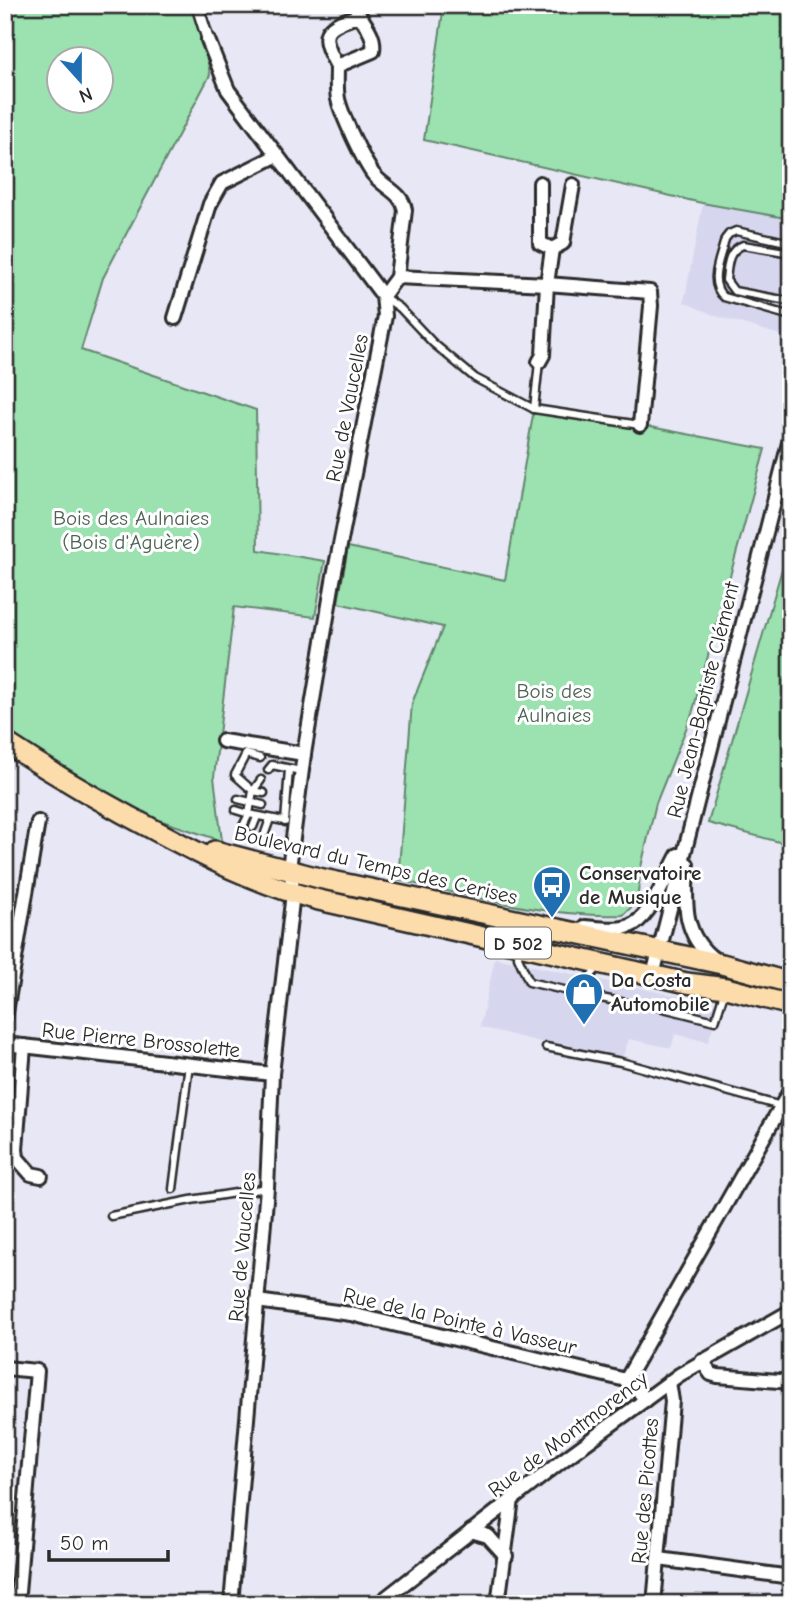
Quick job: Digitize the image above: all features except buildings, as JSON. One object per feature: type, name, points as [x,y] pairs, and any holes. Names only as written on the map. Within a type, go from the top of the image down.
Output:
[{"type":"main road","name":"Boulevard du Temps des Cerises","points":[[5,742],[67,783],[224,867],[293,893],[687,983],[726,988],[791,1005]]},
{"type":"main road","name":"Boulevard du Temps des Cerises","points":[[158,832],[224,855],[290,871],[722,964],[791,984]]},
{"type":"street","points":[[197,5],[228,90],[383,296],[397,277],[405,210],[400,197],[373,174],[366,161],[341,107],[337,89],[337,66],[324,38],[327,31],[357,11],[372,35],[373,51],[337,66]]},
{"type":"street","points":[[175,318],[210,204],[222,183],[276,156]]},
{"type":"street","points":[[540,183],[540,243],[552,249]]},
{"type":"street","points":[[552,249],[562,243],[573,185]]},
{"type":"street","points":[[539,362],[543,355],[552,249]]},
{"type":"street","points":[[397,277],[650,292],[640,425]]},
{"type":"street","name":"Rue de Vaucelles","points":[[231,1604],[267,1188],[272,1074],[293,893],[290,871],[295,830],[295,770],[303,754],[333,581],[385,316],[383,296]]},
{"type":"street","name":"Rue Jean-Baptiste Clément","points":[[653,975],[791,435]]},
{"type":"street","points":[[223,741],[303,754]]},
{"type":"street","points":[[5,1018],[38,821]]},
{"type":"street","points":[[549,927],[604,929],[633,925],[646,911],[664,882],[689,833]]},
{"type":"street","points":[[689,833],[686,891],[688,925],[699,945],[722,964]]},
{"type":"street","name":"Rue Pierre Brossolette","points":[[5,1044],[272,1074]]},
{"type":"street","points":[[24,1046],[17,1158],[31,1174],[41,1175]]},
{"type":"street","points":[[645,1400],[636,1387],[626,1380],[791,1089]]},
{"type":"street","name":"Rue de la Pointe à Vasseur","points":[[257,1301],[351,1314],[626,1380]]},
{"type":"street","name":"Rue de Montmorency","points":[[379,1604],[512,1499],[669,1382],[791,1311]]},
{"type":"street","points":[[702,1361],[711,1374],[718,1376],[791,1382]]},
{"type":"street","points":[[5,1368],[37,1371],[17,1604]]},
{"type":"street","name":"Rue des Picottes","points":[[654,1604],[672,1401],[669,1382]]},
{"type":"street","points":[[498,1604],[512,1499]]},
{"type":"street","points":[[471,1531],[488,1536],[506,1556]]},
{"type":"street","points":[[659,1559],[791,1577]]},
{"type":"lane","points":[[791,243],[736,231],[729,234],[715,283],[718,292],[724,297],[791,316]]},
{"type":"lane","points":[[791,253],[743,245],[729,256],[726,280],[734,291],[788,301],[791,306]]},
{"type":"lane","points":[[383,296],[400,308],[433,344],[475,378],[534,409],[640,425]]},
{"type":"lane","points":[[534,409],[539,362]]},
{"type":"lane","points":[[264,793],[253,791],[235,775],[246,754],[270,768],[295,770],[286,796],[284,821]]},
{"type":"lane","points":[[245,784],[251,774]]},
{"type":"lane","points":[[243,826],[249,814],[253,791],[261,780]]},
{"type":"lane","points":[[275,795],[286,796]]},
{"type":"lane","points":[[238,799],[263,805]]},
{"type":"lane","points":[[275,806],[285,808]]},
{"type":"lane","points":[[236,810],[257,817],[284,821],[295,830]]},
{"type":"lane","points":[[253,827],[257,817]]},
{"type":"lane","points":[[265,833],[270,819]]},
{"type":"lane","points":[[520,943],[518,957],[529,982],[630,1004]]},
{"type":"lane","points":[[577,993],[602,963]]},
{"type":"lane","points":[[655,1006],[715,1021],[726,988]]},
{"type":"lane","points":[[545,1048],[621,1062],[780,1106]]},
{"type":"lane","points":[[173,1189],[189,1065]]},
{"type":"lane","points":[[111,1216],[267,1188]]},
{"type":"shaded area","points":[[703,203],[791,219],[791,338],[716,316],[684,302]]},
{"type":"shaded area","points":[[495,958],[720,1005],[708,1042],[675,1034],[671,1048],[629,1039],[621,1062],[480,1027]]},
{"type":"green space","name":"Bois des Aulnaies (Bois d'Aguère)","points":[[5,5],[182,5],[200,15],[210,75],[103,278],[81,350],[256,410],[258,550],[325,561],[315,617],[234,607],[214,777],[222,841],[129,810],[5,732]]},
{"type":"green space","points":[[444,5],[791,5],[791,219],[702,203],[424,140]]},
{"type":"green space","name":"Bois des Aulnaies","points":[[534,409],[640,425],[765,449],[692,714],[656,803],[641,867],[637,902],[623,915],[538,909],[398,880],[412,703],[443,627],[338,603],[348,547],[505,580]]},
{"type":"green space","points":[[791,538],[791,812],[783,843],[708,823]]},
{"type":"green space","points":[[5,1087],[22,1088],[16,1149],[5,1146]]},
{"type":"place","name":"Conservatoire de Musique","points":[[552,919]]},
{"type":"place","name":"Da Costa Automobile","points":[[584,1026]]}]
